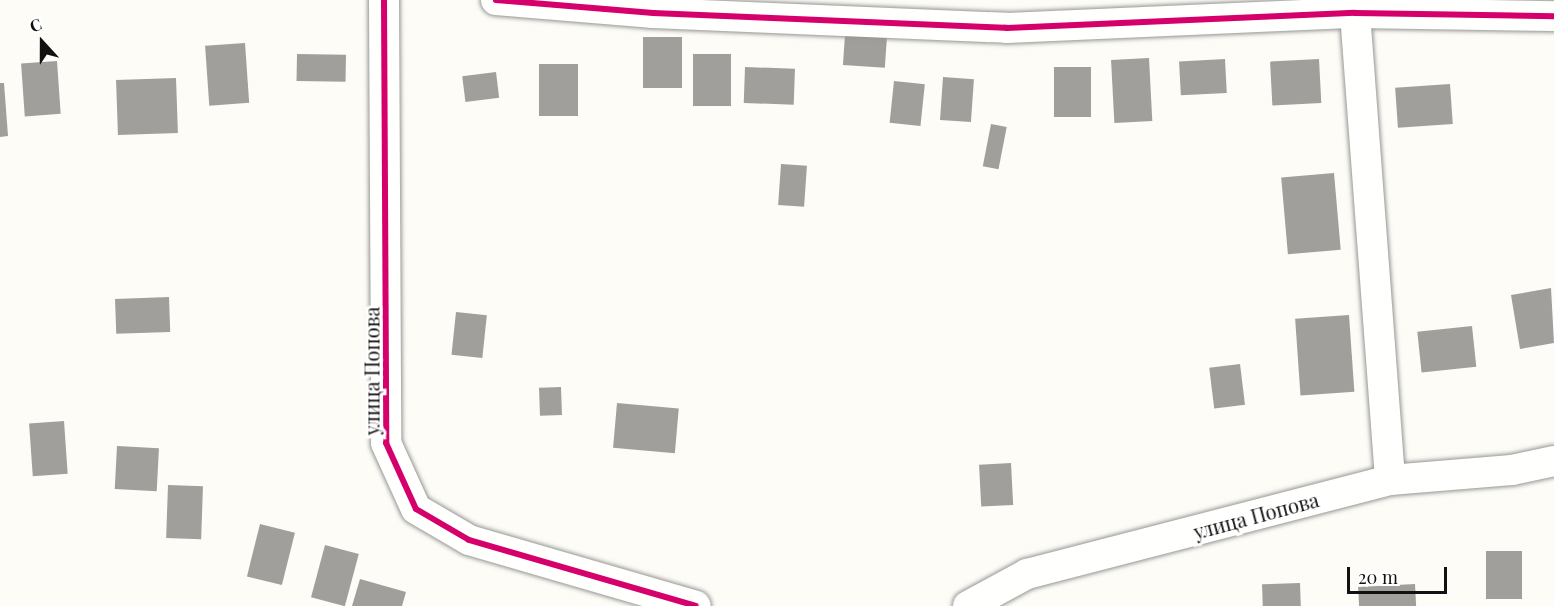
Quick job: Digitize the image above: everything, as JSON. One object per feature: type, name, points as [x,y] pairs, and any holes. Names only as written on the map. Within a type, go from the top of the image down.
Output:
[{"type":"street","name":"улица Попова","points":[[384,0],[386,443],[416,509],[470,540],[696,606]]},
{"type":"street","points":[[496,0],[653,13],[1008,28],[1355,13],[1554,16]]},
{"type":"street","points":[[1355,13],[1390,480]]},
{"type":"street","name":"улица Попова","points":[[968,606],[1027,574],[1390,480],[1512,470],[1554,461]]},
{"type":"building","points":[[845,35],[887,38],[885,68],[843,65]]},
{"type":"building","points":[[643,37],[682,37],[682,88],[643,88]]},
{"type":"building","points":[[245,43],[249,103],[209,106],[205,46]]},
{"type":"building","points":[[297,54],[346,55],[346,82],[297,81]]},
{"type":"building","points":[[693,54],[731,54],[731,106],[693,106]]},
{"type":"building","points":[[1149,58],[1152,121],[1114,123],[1111,60]]},
{"type":"building","points":[[1225,59],[1227,93],[1181,95],[1179,61]]},
{"type":"building","points":[[1319,59],[1321,103],[1272,106],[1270,62]]},
{"type":"building","points":[[57,61],[61,114],[25,116],[21,64]]},
{"type":"building","points":[[539,64],[578,64],[578,116],[539,116]]},
{"type":"building","points":[[745,67],[795,69],[794,105],[744,103]]},
{"type":"building","points":[[1054,67],[1091,67],[1091,117],[1054,117]]},
{"type":"building","points":[[496,72],[499,98],[465,102],[462,76]]},
{"type":"building","points":[[943,77],[974,79],[971,122],[940,120]]},
{"type":"building","points":[[176,78],[178,133],[118,135],[116,80]]},
{"type":"building","points":[[894,81],[925,84],[920,126],[890,123]]},
{"type":"building","points":[[0,83],[4,83],[8,136],[0,137]]},
{"type":"building","points":[[1450,84],[1453,124],[1398,128],[1395,88]]},
{"type":"building","points":[[991,124],[1007,127],[999,169],[983,166]]},
{"type":"building","points":[[781,164],[807,166],[804,207],[778,205]]},
{"type":"building","points":[[1334,173],[1341,250],[1288,254],[1281,178]]},
{"type":"building","points":[[1551,288],[1554,343],[1520,349],[1511,295]]},
{"type":"building","points":[[169,297],[170,332],[116,334],[115,299]]},
{"type":"building","points":[[456,312],[487,315],[482,358],[452,355]]},
{"type":"building","points":[[1349,315],[1354,392],[1301,396],[1295,319]]},
{"type":"building","points":[[1472,326],[1476,367],[1422,373],[1417,332]]},
{"type":"building","points":[[1240,364],[1245,405],[1214,408],[1209,368]]},
{"type":"building","points":[[561,387],[562,415],[540,416],[539,388]]},
{"type":"building","points":[[617,403],[679,408],[675,453],[613,448]]},
{"type":"building","points":[[64,421],[68,474],[33,476],[29,423]]},
{"type":"building","points":[[117,446],[159,448],[157,491],[115,489]]},
{"type":"building","points":[[1011,463],[1013,505],[981,507],[979,465]]},
{"type":"building","points":[[168,485],[203,486],[201,539],[166,538]]},
{"type":"building","points":[[260,524],[295,533],[282,585],[247,576]]},
{"type":"building","points":[[325,545],[359,554],[345,606],[311,597]]},
{"type":"building","points":[[1486,551],[1522,551],[1522,599],[1486,599]]},
{"type":"building","points":[[360,579],[406,592],[402,606],[352,606]]},
{"type":"building","points":[[1300,583],[1301,606],[1263,606],[1262,584]]},
{"type":"building","points":[[1415,584],[1416,606],[1359,606],[1358,587]]},
{"type":"cycle path","points":[[384,0],[386,443],[416,509],[469,540],[696,606]]},
{"type":"cycle path","points":[[496,0],[653,13],[1007,28],[1355,13],[1554,16]]}]
